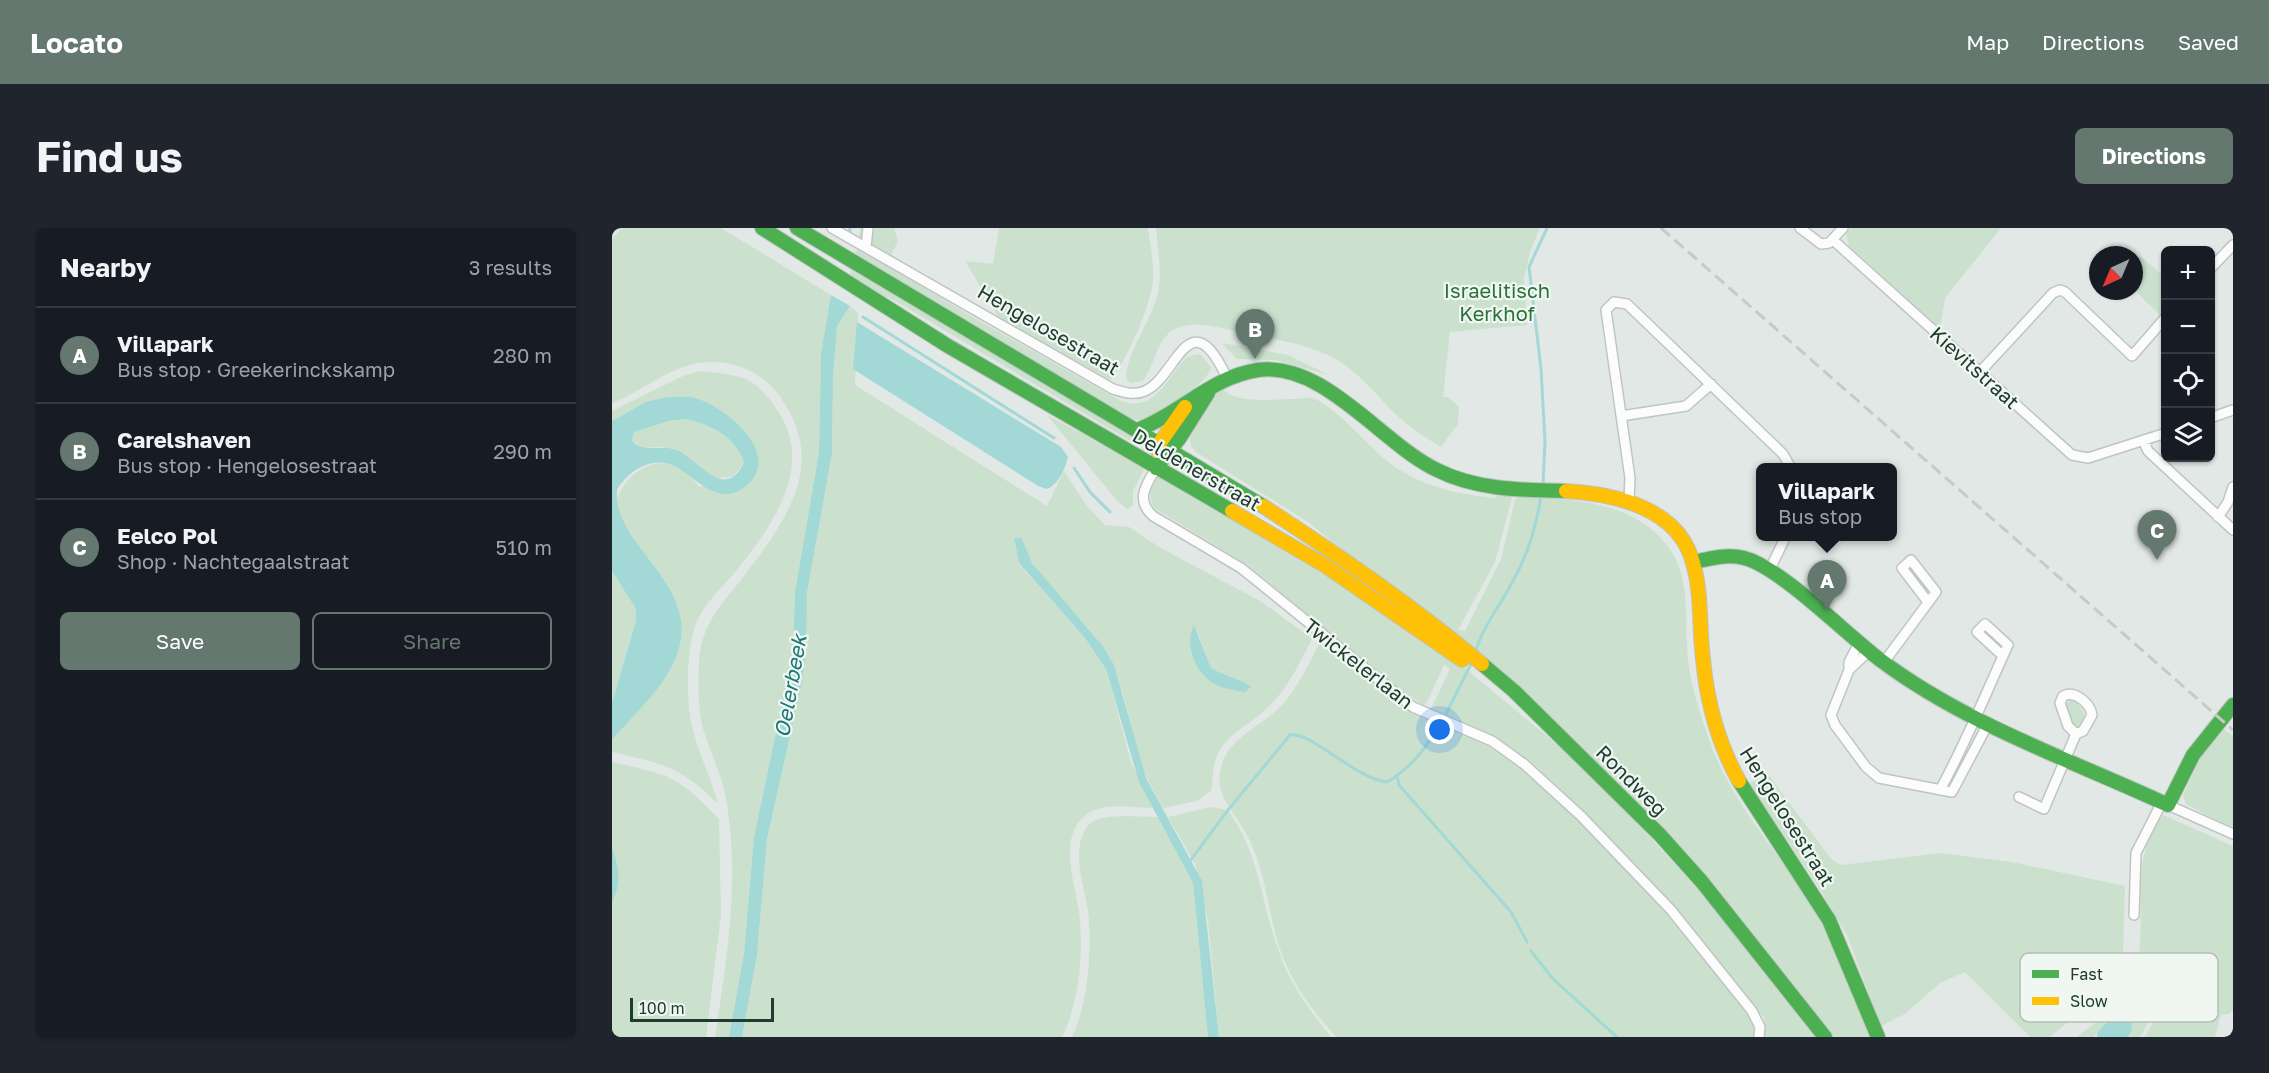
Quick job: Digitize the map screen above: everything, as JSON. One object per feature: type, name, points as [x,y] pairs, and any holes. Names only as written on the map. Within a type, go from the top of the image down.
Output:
[{"type":"main road","name":"Deldenerstraat","points":[[762,228],[948,346],[1324,566],[1460,658],[1594,769]]},
{"type":"main road","name":"Deldenerstraat","points":[[797,228],[1285,520],[1377,583]]},
{"type":"main road","name":"Hengelosestraat","points":[[1137,430],[1151,426],[1227,378],[1269,371],[1311,379],[1342,398],[1389,441],[1409,455],[1450,476],[1516,489],[1600,492],[1629,500],[1670,525],[1684,541],[1695,562],[1705,679],[1724,751],[1744,791],[1829,920],[1878,1037]]},
{"type":"main road","name":"Hengelosestraat","points":[[1165,447],[1211,388]]},
{"type":"main road","name":"Hengelosestraat","points":[[1165,447],[1188,402]]},
{"type":"main road","points":[[1156,468],[1165,447]]},
{"type":"main road","points":[[1695,562],[1726,554],[1738,555],[1770,569],[1864,647],[1927,692],[1975,718],[2165,804],[2193,755],[2233,705]]},
{"type":"main road","name":"Rondweg","points":[[1377,583],[1440,629],[1505,684],[1594,769],[1702,882],[1825,1037]]},
{"type":"street","name":"Hengelosestraat","points":[[832,228],[1113,389],[1134,394],[1146,391],[1158,382],[1181,351],[1192,345],[1204,345],[1214,352],[1227,378]]},
{"type":"street","points":[[866,246],[868,228]]},
{"type":"street","name":"Kievitstraat","points":[[1800,228],[1821,244],[1833,240],[2069,453],[2088,458],[2161,435]]},
{"type":"street","points":[[1833,240],[1843,228]]},
{"type":"street","points":[[2215,265],[2233,245]]},
{"type":"street","points":[[1980,372],[2054,293],[2060,290],[2065,292],[2132,356],[2161,323]]},
{"type":"street","points":[[1629,500],[1630,478],[1606,310],[1614,302],[1627,304],[1783,454],[1788,463]]},
{"type":"street","points":[[1622,416],[1686,406],[1711,384]]},
{"type":"street","points":[[2215,417],[2233,410]]},
{"type":"street","points":[[2143,440],[2148,451],[2233,530]]},
{"type":"street","name":"Twickelerlaan","points":[[1156,468],[1143,494],[1144,506],[1153,516],[1241,568],[1413,707],[1492,741],[1544,780],[1671,910],[1752,1011],[1760,1027],[1759,1037]]},
{"type":"street","points":[[2218,517],[2228,502],[2233,487]]},
{"type":"street","points":[[1770,569],[1784,541]]},
{"type":"street","points":[[1884,662],[1928,602]]},
{"type":"street","points":[[1864,647],[1849,670],[1831,715],[1834,724],[1866,767],[1880,778],[1952,792],[1988,724]]},
{"type":"street","points":[[1940,790],[2003,656]]},
{"type":"street","points":[[2019,797],[2044,808],[2067,760],[2076,734]]},
{"type":"street","points":[[2134,915],[2136,853],[2165,804],[2233,834]]},
{"type":"green space","points":[[622,228],[721,228],[831,295],[821,353],[819,452],[795,592],[793,652],[754,837],[744,953],[729,1037],[715,1037],[731,916],[730,824],[725,794],[701,718],[698,685],[699,662],[708,625],[775,533],[788,511],[797,489],[801,466],[800,443],[793,419],[770,385],[750,371],[726,363],[689,365],[612,403],[612,239]]},
{"type":"green space","points":[[860,228],[894,228],[898,241],[890,258],[859,240]]},
{"type":"green space","points":[[999,228],[1148,228],[1153,267],[1152,290],[1130,347],[1110,380],[999,318],[965,261],[993,264]]},
{"type":"green space","name":"Israelitisch Kerkhof","points":[[1156,228],[1540,228],[1530,252],[1524,279],[1527,325],[1450,332],[1443,397],[1448,397],[1459,407],[1458,424],[1441,447],[1405,422],[1360,377],[1342,363],[1321,352],[1272,338],[1196,324],[1180,327],[1173,330],[1163,340],[1143,381],[1130,383],[1126,378],[1130,359],[1158,294],[1160,266]]},
{"type":"green space","points":[[1851,228],[2001,228],[1945,298],[1940,329],[1849,246],[1846,233]]},
{"type":"green space","points":[[859,248],[969,315],[1121,401],[1143,402],[1151,398],[1166,384],[1186,358],[1193,355],[1200,354],[1211,367],[1195,388],[1166,410],[1147,419],[1126,418],[852,255]]},
{"type":"green space","points":[[2143,259],[2161,274],[2160,315],[2143,299]]},
{"type":"green space","points":[[851,270],[1146,443],[1149,447],[1132,442],[897,302],[849,278]]},
{"type":"green space","points":[[850,306],[858,313],[855,385],[1047,506],[1064,471],[1087,506],[1105,525],[1129,527],[1159,547],[1262,602],[1312,639],[1281,693],[1263,712],[1223,745],[1213,771],[1212,790],[1197,801],[1163,808],[1139,759],[1121,687],[1110,659],[1092,632],[1046,582],[1027,553],[1021,537],[1014,538],[1019,564],[1085,638],[1106,669],[1131,762],[1153,808],[1101,808],[1086,815],[1077,825],[1072,837],[1071,865],[1080,920],[1081,950],[1076,995],[1062,1037],[742,1037],[757,955],[767,839],[801,687],[807,593],[832,453],[833,377],[837,326]],"holes":[[[1195,625],[1211,668],[1229,678],[1240,680],[1212,683]]]},
{"type":"green space","points":[[1222,343],[1288,355],[1329,375],[1275,360],[1237,359]]},
{"type":"green space","points":[[700,371],[738,376],[755,384],[763,391],[779,413],[789,434],[792,455],[790,476],[784,497],[774,517],[762,537],[707,604],[698,619],[692,638],[688,676],[690,715],[718,804],[692,781],[669,768],[612,752],[612,740],[662,681],[672,600],[631,552],[613,522],[614,509],[624,485],[641,469],[652,464],[663,463],[675,466],[700,487],[753,479],[728,416],[703,401],[684,397],[662,399],[640,406],[612,421],[612,411],[683,376]]},
{"type":"green space","points":[[1223,390],[1247,399],[1316,399],[1342,418],[1381,456],[1420,481],[1478,496],[1494,498],[1503,492],[1508,493],[1512,498],[1495,562],[1458,630],[1465,631],[1501,559],[1515,500],[1520,496],[1601,505],[1638,520],[1655,532],[1677,561],[1681,575],[1686,605],[1687,652],[1691,677],[1711,745],[1733,791],[1828,930],[1872,1037],[1833,1037],[1686,852],[1613,777],[1557,725],[1308,522],[1196,452],[1191,446],[1188,432],[1211,397]]},
{"type":"green space","points":[[1047,415],[1145,468],[1133,491],[1133,506],[1127,509],[1117,501]]},
{"type":"green space","points":[[686,419],[713,428],[735,445],[744,462],[733,477],[717,478],[708,475],[696,463],[662,447],[640,448],[632,441],[634,432],[669,421]]},
{"type":"green space","points":[[1157,475],[1381,609],[1448,654],[1566,752],[1606,790],[1695,886],[1816,1037],[1762,1037],[1765,1019],[1677,914],[1575,803],[1537,769],[1513,752],[1433,713],[1431,709],[1450,669],[1444,665],[1427,702],[1423,705],[1379,674],[1248,565],[1154,508],[1151,491]]},
{"type":"green space","points":[[612,571],[636,609],[636,622],[612,703]]},
{"type":"green space","points":[[1322,638],[1388,691],[1511,757],[1569,808],[1675,921],[1756,1022],[1756,1037],[1336,1037],[1308,1002],[1290,973],[1279,947],[1255,854],[1244,829],[1226,802],[1220,784],[1220,773],[1227,753],[1240,738],[1272,714],[1286,700]]},
{"type":"green space","points":[[2071,700],[2078,703],[2086,717],[2078,730],[2072,727],[2065,704]]},
{"type":"green space","points":[[2222,728],[2233,736],[2233,829],[2186,804],[2183,796],[2201,756]]},
{"type":"green space","points":[[612,762],[647,770],[671,779],[693,793],[719,819],[721,914],[706,1037],[612,1037],[612,902],[617,881],[612,847]]},
{"type":"green space","points":[[1768,774],[1832,860],[1842,865],[1940,853],[2012,862],[2125,886],[2123,953],[2020,953],[2020,1022],[2068,1022],[2050,1037],[2030,1037],[1965,972],[1940,983],[1905,1014],[1881,1026],[1847,935],[1818,886],[1749,783]]},
{"type":"green space","points":[[1210,807],[1228,810],[1239,828],[1248,846],[1286,971],[1331,1037],[1219,1037],[1208,921],[1195,864],[1168,817]]},
{"type":"green space","points":[[2163,815],[2233,846],[2233,1010],[2229,1014],[2221,1015],[2215,1037],[2145,1037],[2153,1022],[2218,1022],[2218,953],[2139,953],[2141,880],[2150,835]]},
{"type":"green space","points":[[1158,817],[1193,883],[1208,1037],[1072,1037],[1085,995],[1089,950],[1088,909],[1079,863],[1081,840],[1085,830],[1092,822],[1101,818]]},
{"type":"green space","points":[[2096,1022],[2107,1022],[2093,1037],[2077,1037]]},
{"type":"green space","points":[[2131,1022],[2148,1022],[2140,1037],[2128,1037],[2132,1030]]},
{"type":"water","name":"Oelerbeek","points":[[831,295],[850,306],[837,326],[833,377],[832,453],[807,593],[806,653],[801,687],[767,839],[757,955],[742,1037],[729,1037],[744,953],[754,837],[793,652],[795,592],[819,452],[821,353]]},
{"type":"water","points":[[857,322],[1061,447],[1068,457],[1058,480],[1047,489],[1038,486],[853,369]]},
{"type":"water","points":[[668,397],[685,397],[708,403],[735,421],[746,433],[755,446],[758,460],[756,473],[746,486],[727,494],[709,489],[678,468],[660,463],[652,463],[636,470],[622,482],[617,490],[619,511],[628,530],[669,588],[678,609],[682,631],[676,657],[664,680],[612,740],[612,703],[636,621],[636,609],[612,571],[612,421],[646,402]],"holes":[[[686,419],[713,428],[735,445],[744,462],[737,474],[728,479],[720,479],[676,450],[641,447],[632,441],[634,432],[669,421]]]},
{"type":"water","points":[[1021,537],[1032,563],[1102,645],[1114,665],[1146,778],[1202,881],[1219,1037],[1208,1037],[1193,883],[1139,782],[1106,669],[1085,638],[1019,563],[1014,538]]},
{"type":"water","points":[[1194,625],[1211,668],[1251,687],[1245,692],[1225,688],[1217,685],[1201,672],[1191,649],[1191,632]]},
{"type":"water","points":[[612,848],[618,875],[617,888],[612,902]]},
{"type":"water","points":[[2107,1022],[2131,1022],[2132,1030],[2128,1037],[2097,1037],[2097,1033]]},
{"type":"waterway","points":[[1543,485],[1545,441],[1541,369],[1529,267],[1547,228]]},
{"type":"waterway","points":[[863,317],[1054,438]]},
{"type":"waterway","points":[[1074,468],[1090,492],[1110,512]]},
{"type":"waterway","points":[[1475,653],[1483,633],[1524,559],[1541,495]]},
{"type":"waterway","points":[[1444,718],[1472,662]]},
{"type":"waterway","points":[[1190,861],[1228,810],[1290,735],[1310,741],[1361,773],[1387,782],[1418,756],[1441,722]]},
{"type":"waterway","points":[[1397,776],[1399,785],[1511,912],[1527,942]]},
{"type":"waterway","points":[[1531,951],[1553,979],[1617,1037]]},
{"type":"railway","points":[[1661,228],[2233,730]]},
{"type":"traffic: fast","points":[[762,228],[948,346],[1232,511]]},
{"type":"traffic: fast","points":[[797,228],[1263,506]]},
{"type":"traffic: fast","points":[[1137,430],[1153,423],[1225,380],[1258,370],[1282,371],[1306,378],[1329,391],[1416,458],[1452,477],[1500,488],[1566,491]]},
{"type":"traffic: fast","points":[[1156,468],[1179,439],[1208,393]]},
{"type":"traffic: fast","points":[[1695,562],[1732,556],[1759,564],[1813,602],[1879,659],[1947,703],[2019,739],[2168,805],[2193,755],[2233,705]]},
{"type":"traffic: fast","points":[[1482,664],[1514,691],[1660,835],[1702,882],[1825,1037]]},
{"type":"traffic: fast","points":[[1739,781],[1829,920],[1878,1037]]},
{"type":"traffic: slow","points":[[1158,451],[1159,444],[1185,407]]},
{"type":"traffic: slow","points":[[1566,491],[1605,496],[1643,508],[1660,517],[1686,544],[1698,586],[1707,691],[1719,737],[1739,781]]},
{"type":"traffic: slow","points":[[1263,506],[1375,582],[1482,664]]},
{"type":"traffic: slow","points":[[1232,511],[1324,565],[1462,660]]},
{"type":"place","name":"Carelshaven","points":[[1255,359]]},
{"type":"place","name":"Eelco Pol","points":[[2157,560]]},
{"type":"place","name":"Villapark","points":[[1827,610]]}]
